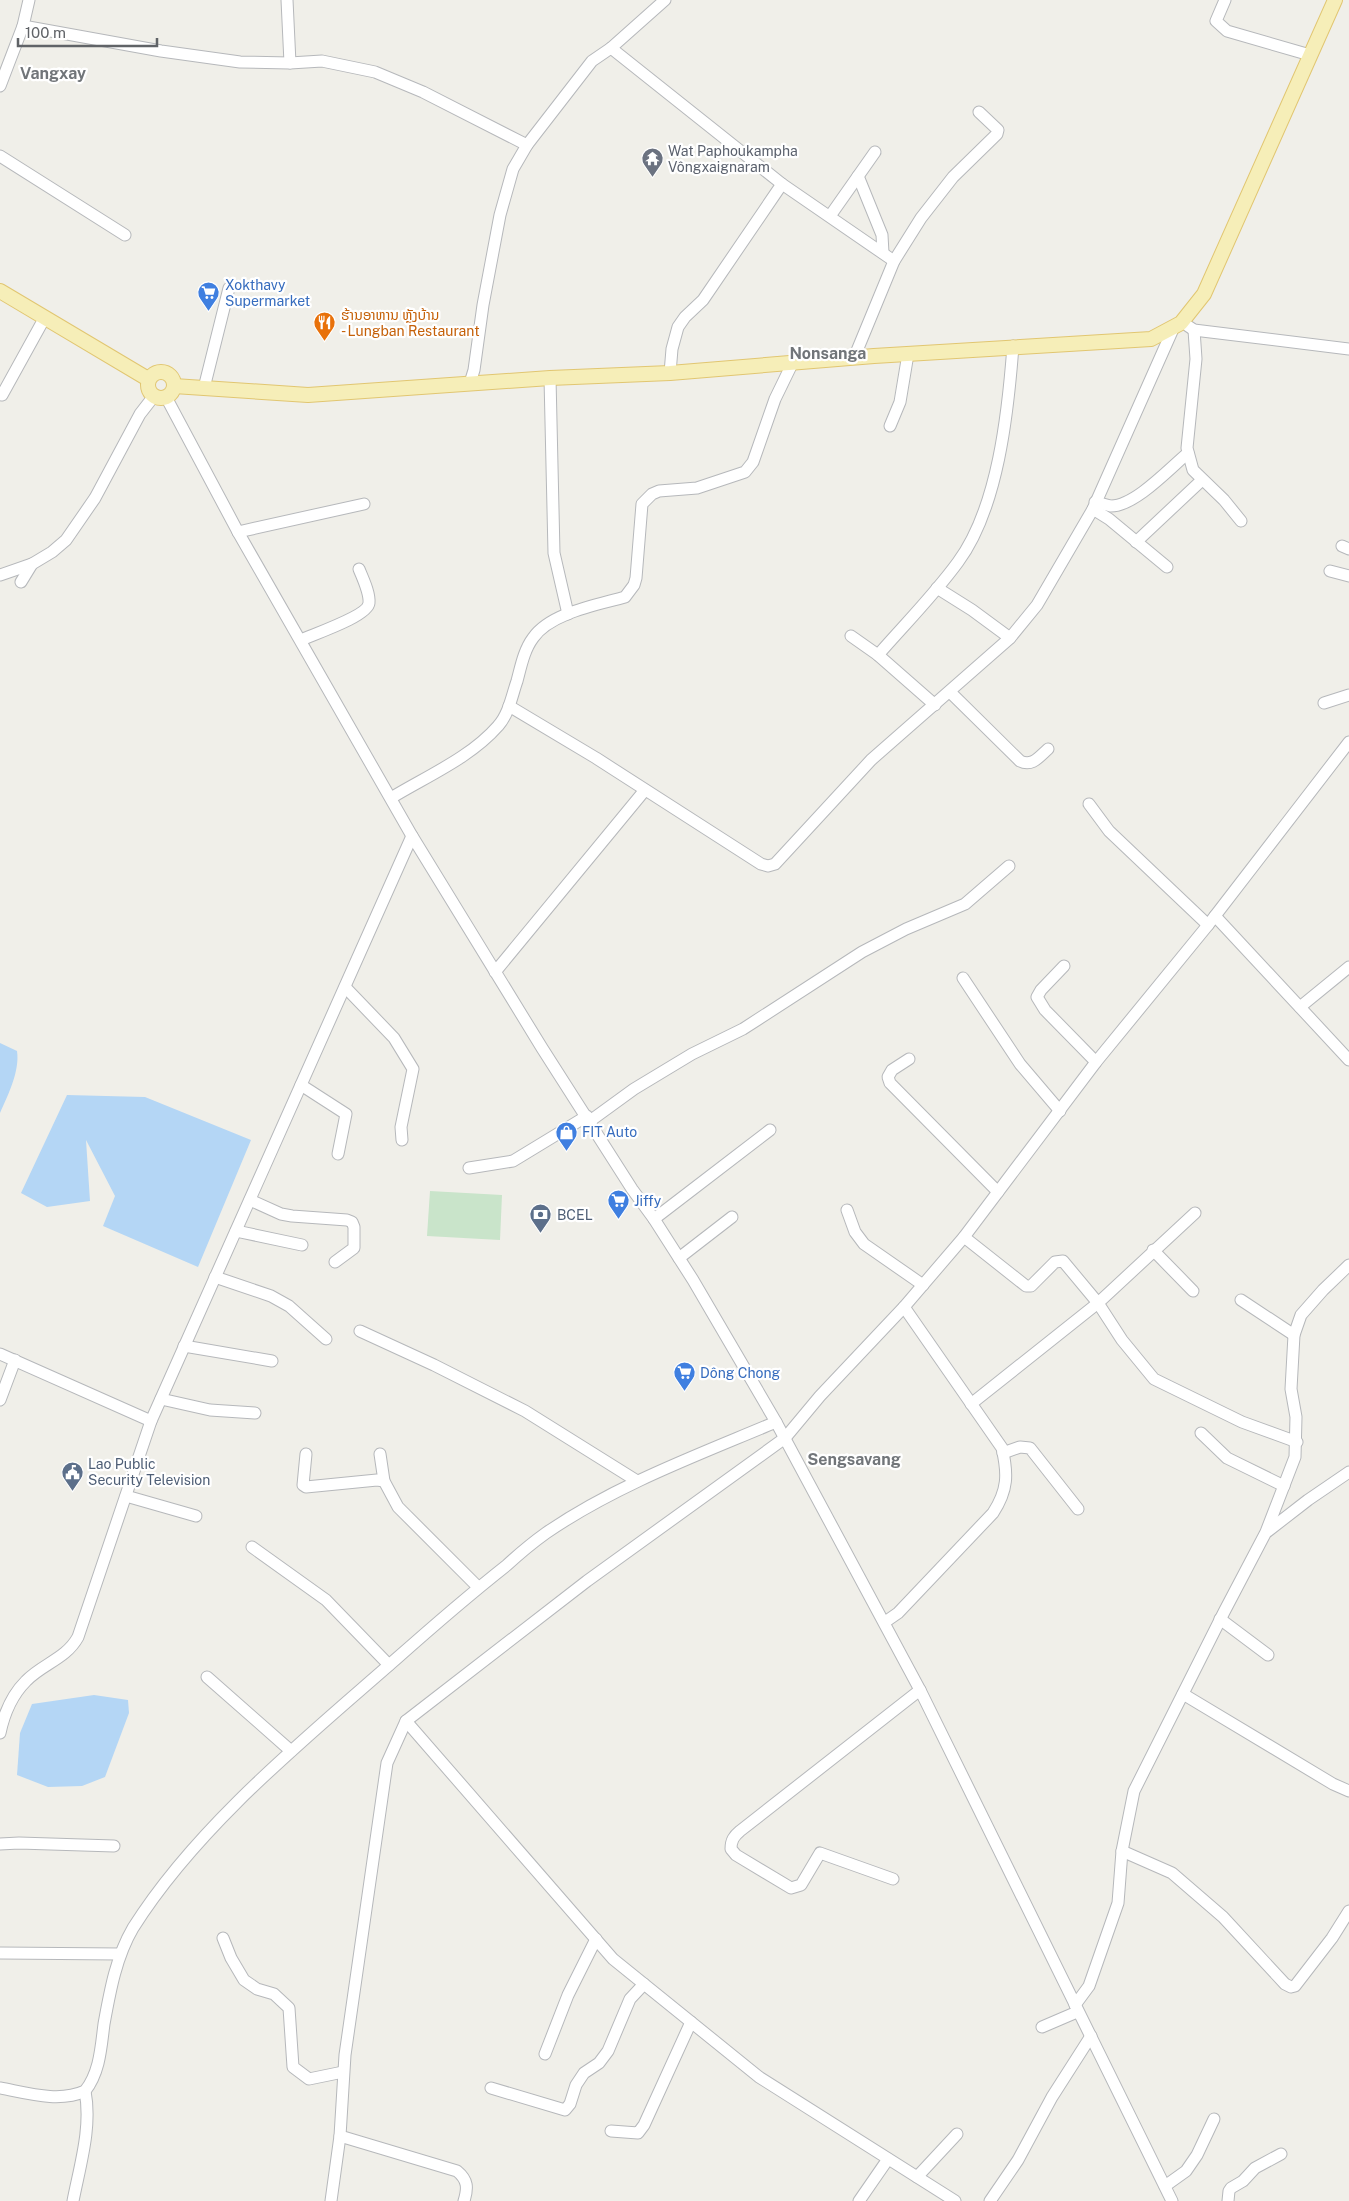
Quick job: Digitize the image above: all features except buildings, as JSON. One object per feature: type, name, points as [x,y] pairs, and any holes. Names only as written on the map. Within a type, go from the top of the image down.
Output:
[{"type":"main road","points":[[164,393],[173,380],[164,372],[152,374],[148,379],[148,389],[164,393],[204,388],[308,395],[550,378],[670,373],[1013,346],[1151,340],[1183,327],[1204,294],[1335,0]]},
{"type":"main road","points":[[0,291],[44,319],[148,379]]},
{"type":"street","points":[[0,86],[23,26],[29,0]]},
{"type":"street","points":[[287,0],[290,64]]},
{"type":"street","points":[[470,384],[500,215],[513,169],[527,145],[592,61],[611,48],[665,0]]},
{"type":"street","points":[[1225,0],[1216,21],[1227,31],[1310,55]]},
{"type":"street","points":[[23,26],[191,56],[240,62],[290,64],[322,61],[375,72],[423,92],[527,145]]},
{"type":"street","points":[[611,48],[782,184],[894,261]]},
{"type":"street","points":[[854,358],[894,261],[921,218],[953,177],[997,134],[998,130],[979,112]]},
{"type":"street","points":[[830,216],[875,152]]},
{"type":"street","points":[[0,156],[125,234]]},
{"type":"street","points":[[858,176],[882,235],[883,253]]},
{"type":"street","points":[[670,373],[672,348],[678,327],[685,317],[703,300],[782,184]]},
{"type":"street","points":[[204,388],[229,288]]},
{"type":"street","points":[[2,395],[44,319]]},
{"type":"street","points":[[1183,327],[1349,349]]},
{"type":"street","points":[[1183,327],[1196,359],[1186,448],[1193,470],[1224,500],[1240,521]]},
{"type":"street","points":[[509,706],[760,864],[768,866],[775,864],[871,760],[1010,638],[1037,605],[1094,506],[1183,327]]},
{"type":"street","points":[[878,655],[959,561],[980,520],[990,494],[1008,407],[1013,346]]},
{"type":"street","points":[[890,426],[900,402],[908,354]]},
{"type":"street","points":[[391,798],[476,748],[500,725],[509,706],[532,640],[542,627],[568,614],[625,597],[630,592],[636,578],[640,510],[646,498],[660,491],[697,488],[739,475],[750,467],[756,456],[775,399],[793,362]]},
{"type":"street","points":[[550,378],[554,553],[568,614]]},
{"type":"street","points":[[0,575],[32,564],[52,552],[66,540],[95,498],[140,414],[164,393],[238,532],[412,836],[632,1189],[679,1258],[785,1438],[920,1690],[1172,2201]]},
{"type":"street","points":[[1094,506],[1112,506],[1129,501],[1148,488],[1188,453]]},
{"type":"street","points":[[1136,542],[1202,480]]},
{"type":"street","points":[[238,532],[364,504]]},
{"type":"street","points":[[1094,506],[1167,567]]},
{"type":"street","points":[[22,582],[32,564]]},
{"type":"street","points":[[301,640],[357,616],[368,608],[370,602],[360,569]]},
{"type":"street","points":[[1330,571],[1349,576]]},
{"type":"street","points":[[937,588],[972,610],[1010,638]]},
{"type":"street","points":[[851,636],[878,655],[935,705]]},
{"type":"street","points":[[950,692],[1020,761],[1026,764],[1034,762],[1048,749]]},
{"type":"street","points":[[1324,703],[1349,695]]},
{"type":"street","points":[[331,2201],[340,2136],[343,2072],[387,1763],[406,1721],[587,1580],[785,1438],[820,1396],[923,1286],[964,1237],[1096,1062],[1212,921],[1349,742]]},
{"type":"street","points":[[495,972],[645,790]]},
{"type":"street","points":[[1089,804],[1109,832],[1212,921],[1300,1007],[1349,1060]]},
{"type":"street","points":[[1,1727],[15,1694],[26,1680],[70,1650],[78,1636],[151,1421],[412,836]]},
{"type":"street","points":[[469,1168],[514,1161],[589,1119],[692,1054],[743,1029],[862,952],[906,929],[965,904],[1009,866]]},
{"type":"street","points":[[1064,966],[1041,990],[1037,997],[1044,1010],[1096,1062]]},
{"type":"street","points":[[1300,1007],[1349,967]]},
{"type":"street","points":[[964,978],[1020,1064],[1060,1111]]},
{"type":"street","points":[[344,987],[394,1038],[413,1069],[401,1127],[402,1140]]},
{"type":"street","points":[[909,1059],[892,1070],[888,1077],[890,1083],[998,1192]]},
{"type":"street","points":[[301,1085],[346,1114],[338,1154]]},
{"type":"street","points":[[654,1219],[770,1130]]},
{"type":"street","points":[[250,1200],[287,1215],[352,1222],[354,1227],[354,1248],[335,1262]]},
{"type":"street","points":[[848,1210],[855,1232],[864,1244],[923,1286]]},
{"type":"street","points":[[971,1404],[1098,1303],[1195,1213]]},
{"type":"street","points":[[679,1258],[732,1216]]},
{"type":"street","points":[[236,1231],[302,1245]]},
{"type":"street","points":[[964,1237],[1026,1286],[1031,1286],[1055,1262],[1063,1261],[1098,1303],[1122,1340],[1154,1379],[1242,1422],[1297,1442]]},
{"type":"street","points":[[1153,1250],[1193,1290]]},
{"type":"street","points":[[1042,2027],[1076,2009],[1089,1986],[1118,1903],[1122,1851],[1132,1797],[1220,1619],[1266,1532],[1295,1457],[1297,1442],[1296,1416],[1291,1389],[1294,1335],[1301,1315],[1349,1265]]},
{"type":"street","points":[[215,1277],[271,1296],[289,1306],[326,1339]]},
{"type":"street","points":[[1241,1300],[1294,1335]]},
{"type":"street","points":[[885,1622],[898,1613],[994,1513],[1003,1498],[1006,1483],[1006,1465],[1002,1448],[904,1307]]},
{"type":"street","points":[[360,1331],[434,1365],[525,1411],[637,1481]]},
{"type":"street","points":[[184,1346],[272,1361]]},
{"type":"street","points":[[0,1354],[151,1421]]},
{"type":"street","points":[[0,1400],[15,1360]]},
{"type":"street","points":[[161,1399],[210,1410],[255,1413]]},
{"type":"street","points":[[74,2201],[88,2124],[88,2107],[85,2091],[94,2076],[98,2061],[108,2002],[120,1954],[133,1929],[181,1863],[240,1800],[291,1751],[478,1588],[546,1534],[637,1481],[776,1422]]},
{"type":"street","points":[[1201,1432],[1227,1458],[1284,1486]]},
{"type":"street","points":[[1003,1453],[1020,1447],[1030,1448],[1078,1508]]},
{"type":"street","points":[[306,1454],[302,1480],[303,1485],[306,1487],[377,1480],[384,1481]]},
{"type":"street","points":[[380,1454],[384,1481],[398,1507],[478,1588]]},
{"type":"street","points":[[1266,1532],[1349,1472]]},
{"type":"street","points":[[126,1496],[196,1516]]},
{"type":"street","points":[[252,1547],[326,1600],[389,1665]]},
{"type":"street","points":[[1220,1619],[1268,1655]]},
{"type":"street","points":[[207,1676],[291,1751]]},
{"type":"street","points":[[893,1879],[820,1853],[801,1885],[791,1888],[736,1854],[731,1849],[731,1844],[733,1837],[740,1831],[920,1690]]},
{"type":"street","points":[[1183,1694],[1333,1784],[1349,1791]]},
{"type":"street","points":[[406,1721],[613,1959],[759,2077],[955,2201]]},
{"type":"street","points":[[0,1844],[114,1846]]},
{"type":"street","points":[[1122,1851],[1172,1873],[1223,1917],[1285,1984],[1291,1987],[1295,1986],[1332,1938],[1349,1910]]},
{"type":"street","points":[[223,1938],[231,1958],[244,1980],[257,1989],[274,1994],[289,2008],[293,2067],[309,2079],[343,2072]]},
{"type":"street","points":[[545,2054],[568,1995],[596,1940]]},
{"type":"street","points":[[0,1953],[120,1954]]},
{"type":"street","points":[[491,2088],[565,2110],[570,2104],[576,2086],[584,2072],[599,2063],[608,2051],[630,1999],[644,1984]]},
{"type":"street","points":[[611,2132],[638,2133],[644,2125],[691,2022]]},
{"type":"street","points":[[990,2201],[1018,2160],[1052,2097],[1091,2036]]},
{"type":"street","points":[[0,2088],[42,2096],[71,2095],[85,2091]]},
{"type":"street","points":[[1164,2186],[1186,2171],[1197,2155],[1214,2118]]},
{"type":"street","points":[[918,2177],[957,2134]]},
{"type":"street","points":[[340,2136],[457,2172],[464,2177],[468,2189],[464,2201]]},
{"type":"street","points":[[1228,2201],[1231,2188],[1243,2181],[1255,2168],[1281,2154]]},
{"type":"street","points":[[859,2201],[888,2159]]},
{"type":"green space","points":[[430,1191],[502,1195],[500,1240],[427,1236]]},
{"type":"water","points":[[0,1043],[17,1051],[17,1067],[13,1083],[0,1113]]},
{"type":"water","points":[[67,1095],[145,1097],[251,1140],[198,1267],[103,1226],[115,1196],[86,1140],[90,1201],[47,1207],[21,1193]]},
{"type":"water","points":[[94,1695],[128,1700],[129,1713],[105,1777],[82,1786],[48,1787],[17,1775],[20,1733],[32,1704]]},
{"type":"place","name":"Wat Paphoukampha Vôngxaignaram","points":[[652,178]]},
{"type":"place","name":"Xokthavy Supermarket","points":[[209,312]]},
{"type":"place","name":"ຮ້ານອາຫານ ຫຼັງບ້ານ - Lungban Restaurant","points":[[325,342]]},
{"type":"place","name":"FIT Auto","points":[[566,1151]]},
{"type":"place","name":"Jiffy","points":[[618,1220]]},
{"type":"place","name":"BCEL","points":[[541,1234]]},
{"type":"place","name":"Dông Chong","points":[[684,1392]]},
{"type":"place","name":"Lao Public Security Television","points":[[72,1491]]},
{"type":"district","name":"Vangxay","points":[[53,73]]},
{"type":"district","name":"Nonsanga","points":[[828,353]]},
{"type":"district","name":"Sengsavang","points":[[854,1459]]}]
